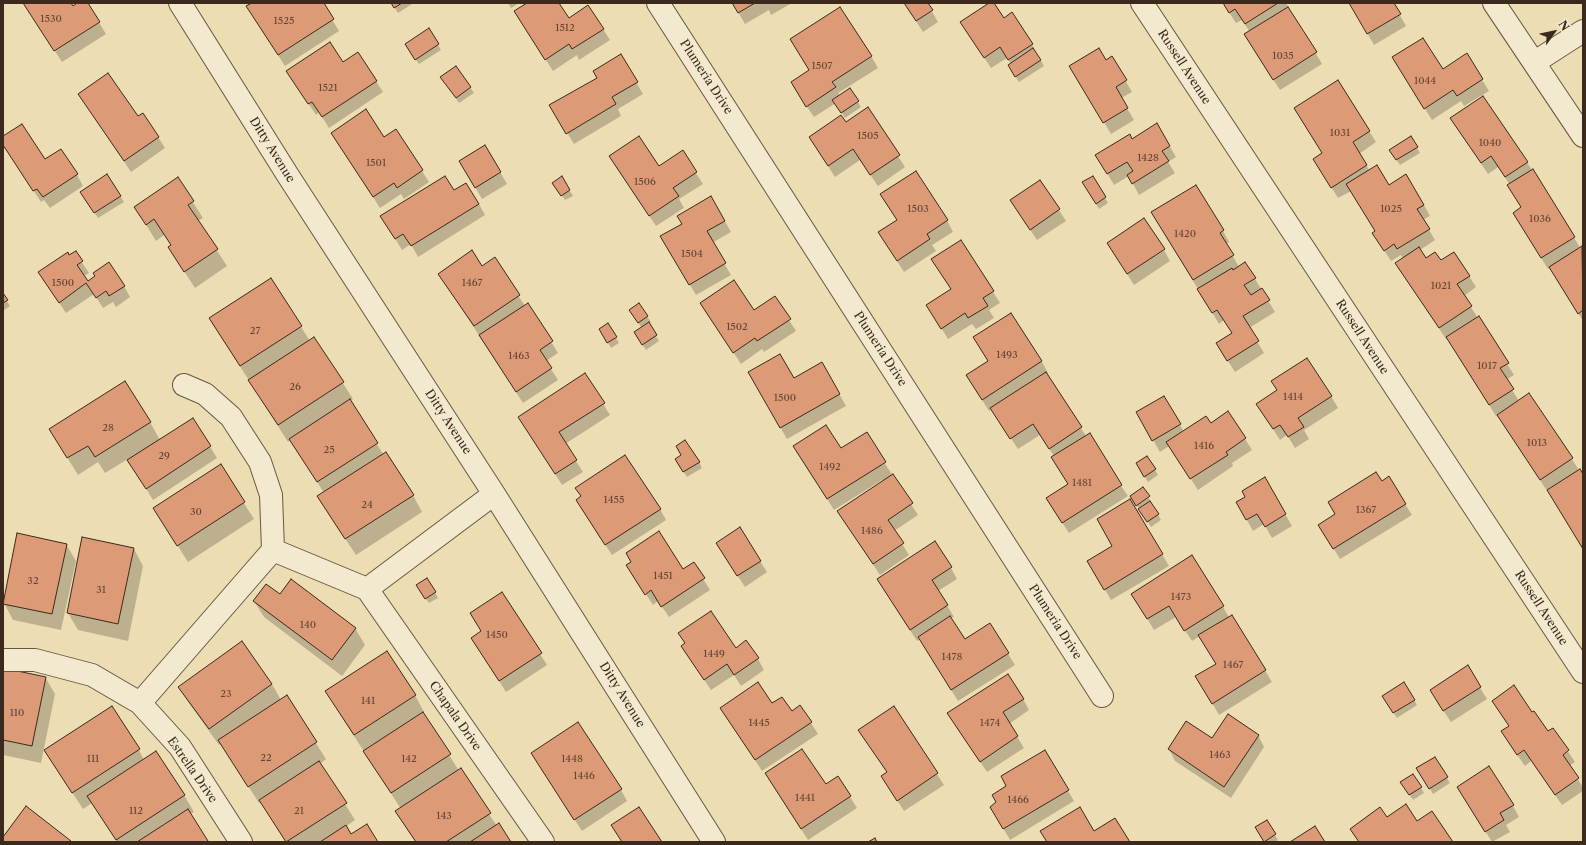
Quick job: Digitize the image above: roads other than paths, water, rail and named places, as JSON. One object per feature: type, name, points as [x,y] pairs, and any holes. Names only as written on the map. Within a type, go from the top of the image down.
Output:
[{"type":"street","name":"Ditty Avenue","points":[[180,3],[287,174],[494,494],[714,842]]},
{"type":"street","name":"Plumeria Drive","points":[[658,3],[1102,696]]},
{"type":"street","name":"Russell Avenue","points":[[1142,3],[1583,672]]},
{"type":"street","points":[[1494,3],[1535,62],[1583,136]]},
{"type":"street","points":[[1535,62],[1583,31]]},
{"type":"street","points":[[140,703],[273,550],[271,496],[260,462],[231,417],[205,394],[184,385]]},
{"type":"street","points":[[273,550],[367,589],[494,494]]},
{"type":"street","name":"Chapala Drive","points":[[367,589],[543,842]]},
{"type":"street","name":"Estrella Drive","points":[[3,660],[35,660],[92,675],[140,703],[180,747],[241,842]]}]
